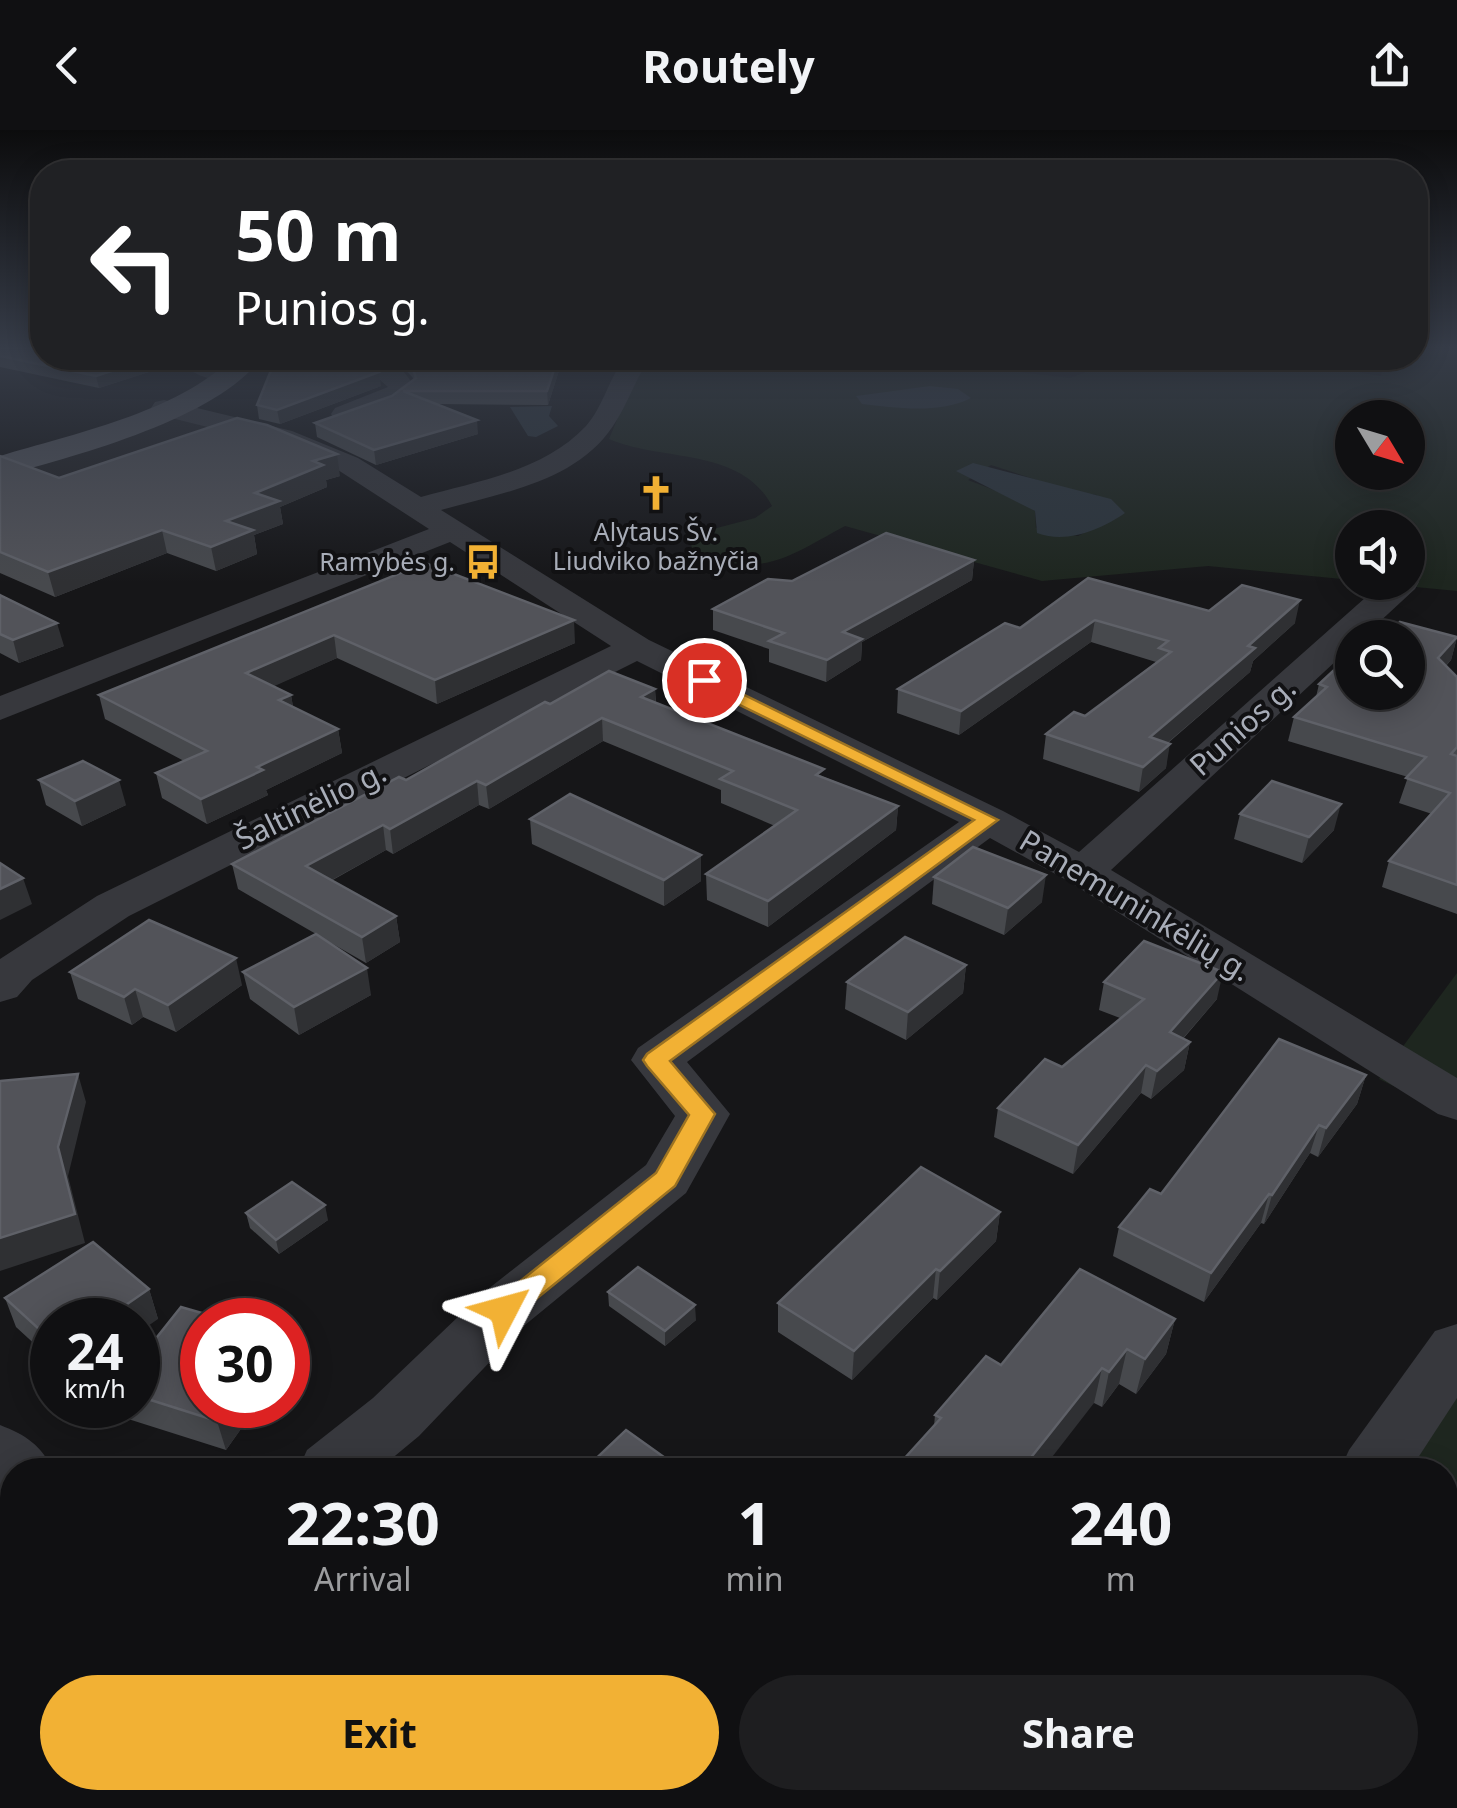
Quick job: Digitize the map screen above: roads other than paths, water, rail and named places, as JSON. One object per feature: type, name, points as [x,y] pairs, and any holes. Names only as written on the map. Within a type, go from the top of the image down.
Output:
[{"type":"main road","points":[[0,450],[80,426]]},
{"type":"main road","points":[[0,466],[120,426]]},
{"type":"street","name":"Panemuninkėlių g.","points":[[238,426],[282,437],[348,464],[637,647],[988,820],[1083,872],[1457,1102]]},
{"type":"street","points":[[282,437],[313,426]]},
{"type":"street","points":[[416,508],[516,478],[581,446],[598,426]]},
{"type":"street","points":[[0,709],[451,530]]},
{"type":"street","name":"Punios g.","points":[[1083,872],[1384,600]]},
{"type":"street","name":"Šaltinėlio g.","points":[[0,987],[15,970],[113,906],[637,647]]},
{"type":"street","points":[[346,1458],[396,1417],[504,1310],[666,1179],[703,1114],[656,1060],[988,820]]},
{"type":"street","points":[[1382,1458],[1457,1348]]},
{"type":"place","name":"Alytaus Šv. Liudviko bažnyčia","points":[[656,493]]},
{"type":"place","name":"Ramybės g.","points":[[483,562]]}]
